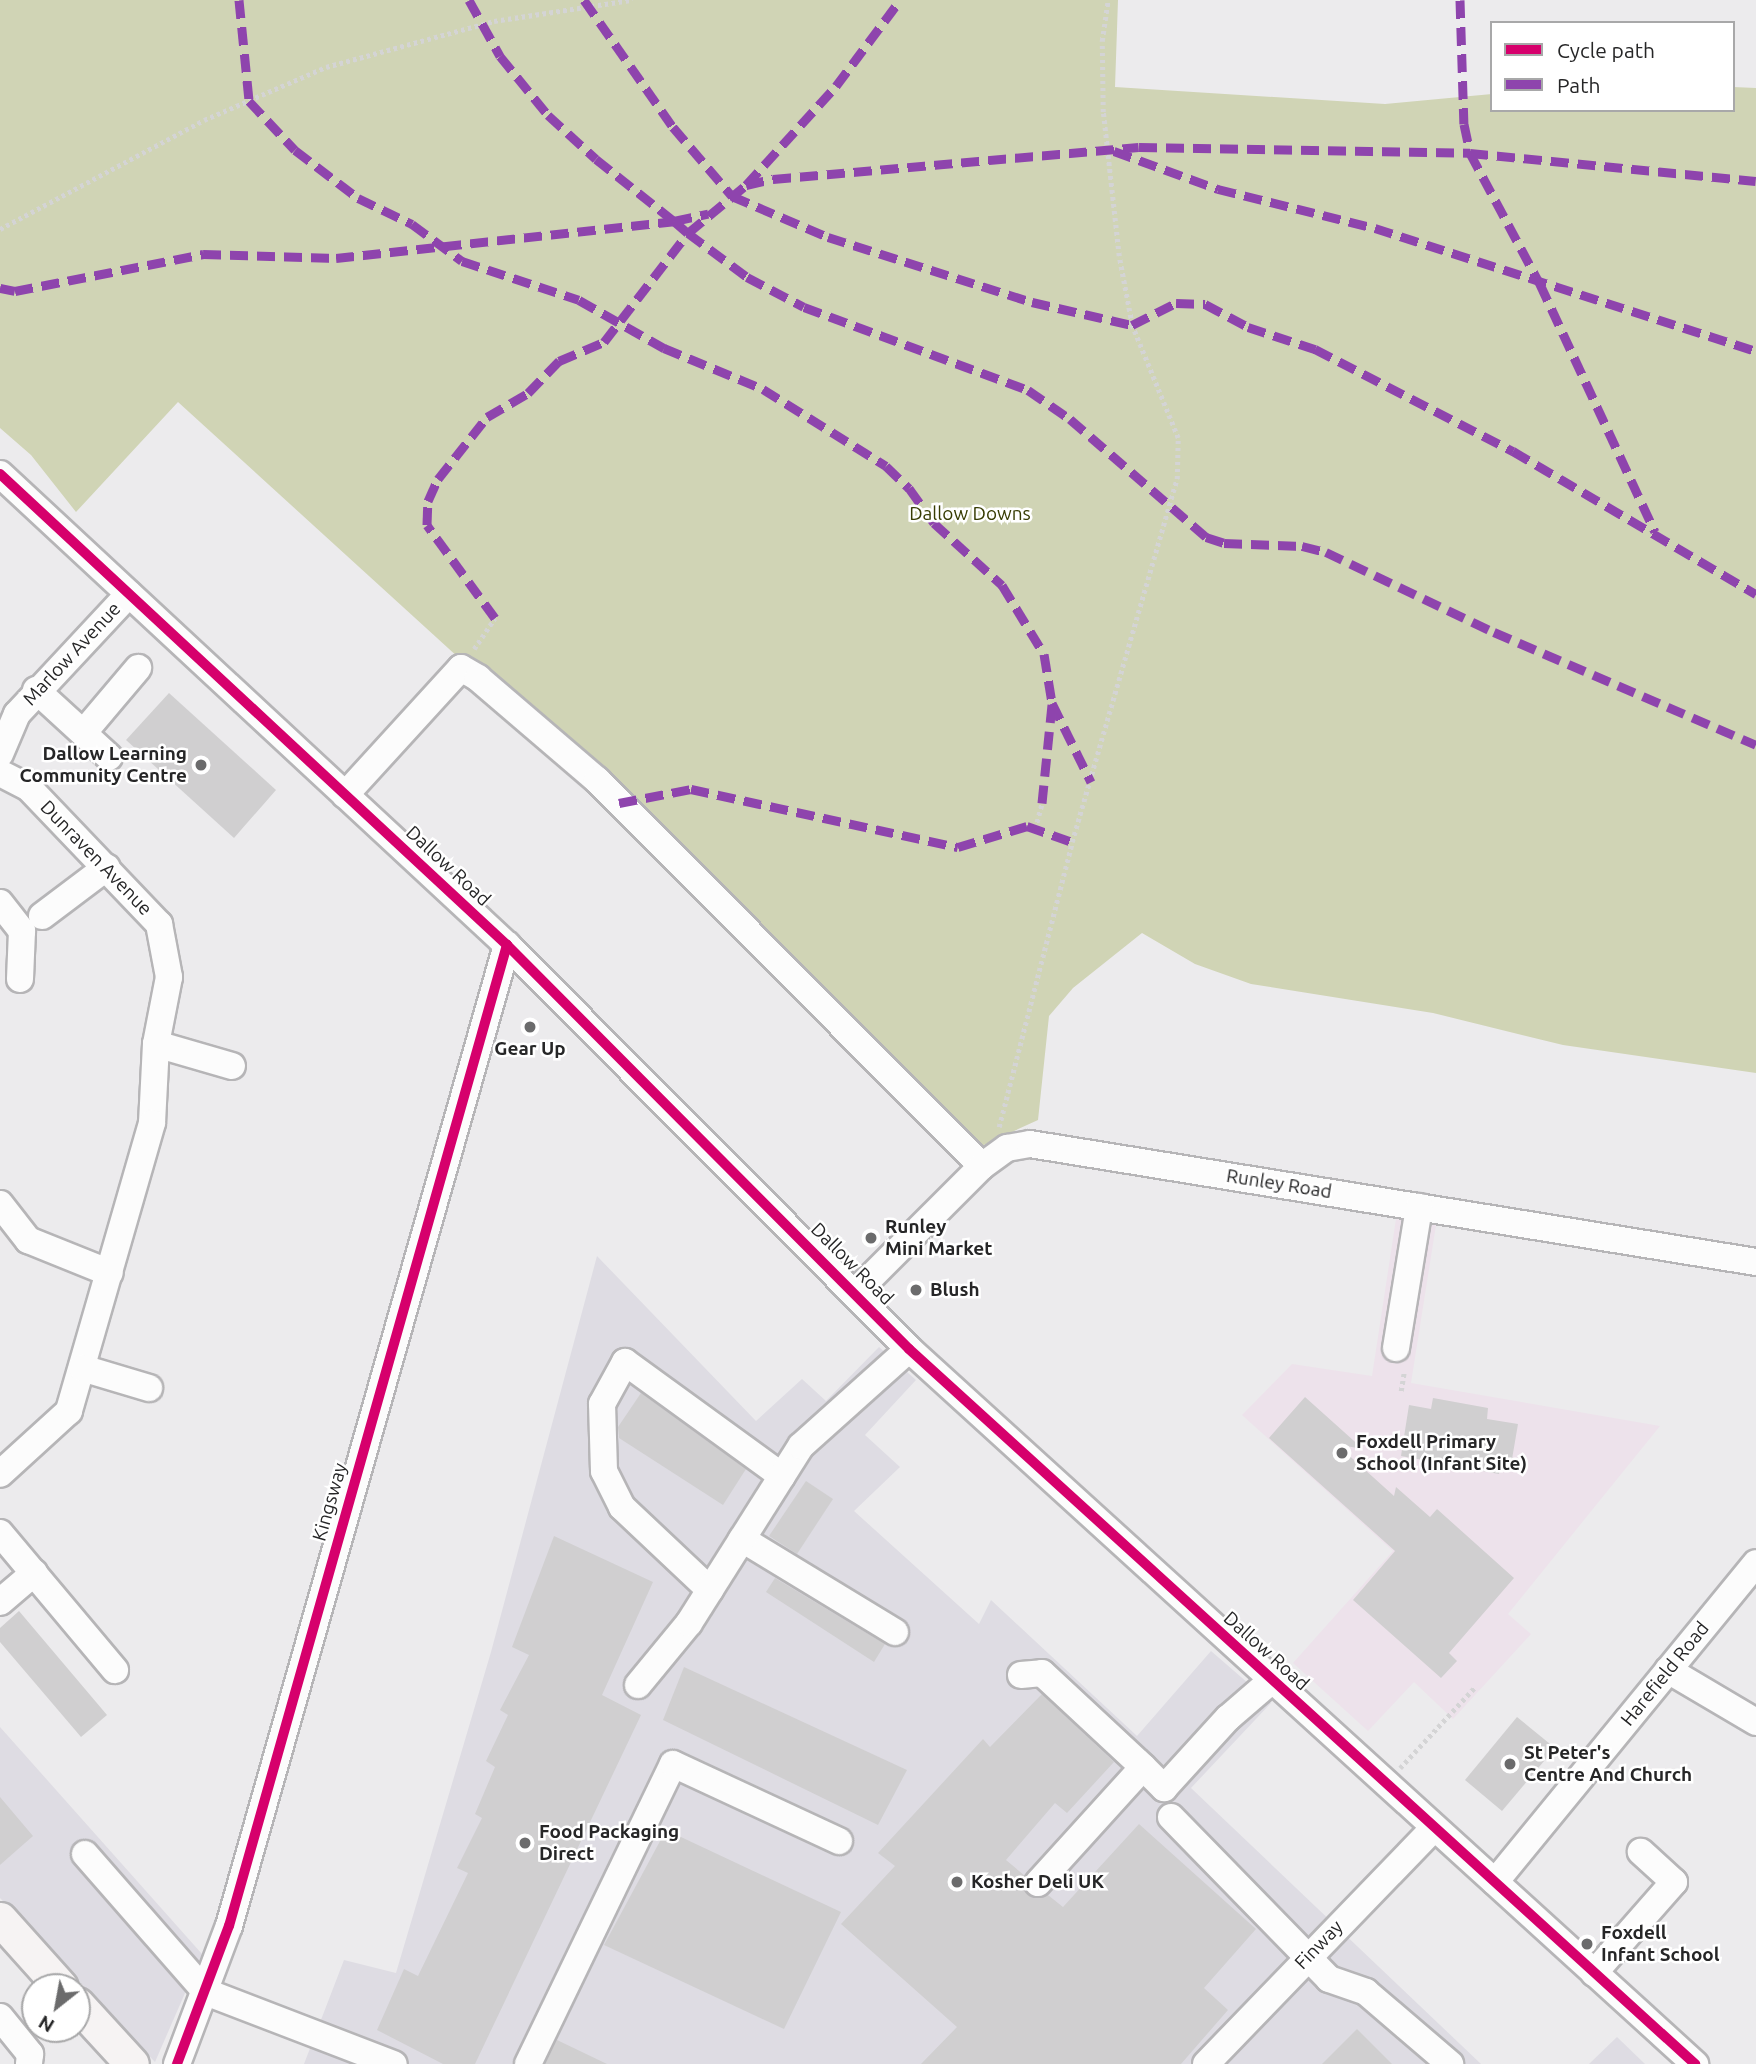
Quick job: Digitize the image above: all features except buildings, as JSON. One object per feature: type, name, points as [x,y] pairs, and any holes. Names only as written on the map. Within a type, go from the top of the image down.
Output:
[{"type":"main road","points":[[0,1919],[48,1973]]},
{"type":"main road","points":[[91,2019],[130,2061]]},
{"type":"street","name":"Dallow Road","points":[[3,481],[129,594],[507,946],[856,1292],[909,1349],[1272,1680],[1309,1700],[1386,1784],[1695,2064]]},
{"type":"street","name":"Marlow Avenue","points":[[0,754],[17,713],[129,594]]},
{"type":"street","points":[[84,732],[138,668]]},
{"type":"street","points":[[345,795],[460,668],[597,780],[982,1166]]},
{"type":"street","points":[[36,690],[109,757]]},
{"type":"street","name":"Dunraven Avenue","points":[[0,773],[28,787],[159,924],[169,976],[156,1044],[152,1123],[69,1411],[0,1474]]},
{"type":"street","points":[[42,916],[107,867]]},
{"type":"street","points":[[0,903],[22,931],[20,979]]},
{"type":"street","name":"Kingsway","points":[[177,2064],[229,1926],[507,946]]},
{"type":"street","points":[[156,1044],[232,1066]]},
{"type":"street","name":"Runley Road","points":[[1007,1148],[1030,1144],[1756,1262]]},
{"type":"street","points":[[856,1292],[982,1166],[1007,1148]]},
{"type":"street","points":[[0,1204],[28,1240],[110,1273]]},
{"type":"street","points":[[1396,1348],[1419,1207]]},
{"type":"street","points":[[638,1685],[710,1590],[801,1446],[909,1349]]},
{"type":"street","points":[[710,1590],[622,1507],[604,1471],[602,1404],[625,1362],[782,1476]]},
{"type":"street","points":[[82,1368],[149,1388]]},
{"type":"street","points":[[0,1533],[115,1670]]},
{"type":"street","points":[[742,1539],[895,1632]]},
{"type":"street","name":"Harefield Road","points":[[1494,1882],[1756,1563]]},
{"type":"street","points":[[0,1602],[34,1573]]},
{"type":"street","points":[[1668,1670],[1756,1722]]},
{"type":"street","points":[[1021,1675],[1042,1673],[1164,1788],[1228,1718],[1272,1680]]},
{"type":"street","points":[[528,2064],[673,1765],[839,1841]]},
{"type":"street","points":[[1038,1883],[1143,1766]]},
{"type":"street","points":[[1171,1817],[1310,1954],[1329,1979],[1366,1992],[1413,2037],[1450,2064]]},
{"type":"street","name":"Finway","points":[[1206,2064],[1434,1829]]},
{"type":"street","points":[[1594,1973],[1674,1882],[1641,1852]]},
{"type":"street","points":[[85,1854],[206,1992],[394,2064]]},
{"type":"street","points":[[0,2017],[30,2054],[29,2064]]},
{"type":"path","points":[[0,229],[204,120],[326,67],[494,21],[632,0]]},
{"type":"path","points":[[1007,1148],[998,1122],[1177,479],[1178,438],[1132,325],[1119,256],[1103,112],[1102,41],[1108,0]]},
{"type":"path","points":[[460,668],[495,618]]},
{"type":"path","points":[[1035,829],[1042,803]]},
{"type":"path","points":[[1386,1784],[1475,1688]]},
{"type":"shaded area","name":"Foxdell Primary School (Infant Site)","points":[[1396,1219],[1436,1225],[1411,1383],[1660,1426],[1508,1614],[1531,1634],[1453,1719],[1414,1682],[1368,1731],[1293,1663],[1393,1551],[1242,1415],[1292,1364],[1372,1376]]},
{"type":"shaded area","points":[[597,1256],[756,1421],[802,1379],[826,1401],[879,1347],[916,1380],[865,1435],[900,1467],[854,1511],[979,1624],[991,1600],[1137,1736],[1211,1651],[1271,1703],[1191,1788],[1481,2064],[304,2064],[344,1960],[396,1973],[491,1652]]},
{"type":"shaded area","points":[[0,1727],[202,1954],[155,2062],[91,1994],[91,1973],[71,1973],[0,1898]]},
{"type":"shaded area","points":[[1617,2037],[1645,2064],[1589,2064]]},
{"type":"green space","name":"Dallow Downs","points":[[0,0],[1118,0],[1115,87],[1385,104],[1490,94],[1490,112],[1735,112],[1735,87],[1756,88],[1756,1073],[1563,1045],[1433,1013],[1251,984],[1195,964],[1142,933],[1073,988],[1049,1016],[1038,1120],[964,1154],[651,833],[178,402],[76,512],[31,455],[0,428]]},
{"type":"marked path","points":[[239,0],[249,101],[295,150],[358,198],[412,224],[462,261],[579,300],[664,348],[763,389],[886,466],[909,488],[934,523],[1002,585],[1044,654],[1052,703],[1091,782]]},
{"type":"marked path","points":[[469,0],[500,56],[548,115],[596,159],[674,221],[708,214]]},
{"type":"marked path","points":[[584,0],[673,127],[732,196],[828,237],[1032,302],[1132,325],[1176,303],[1205,304],[1248,327],[1315,349],[1513,451],[1756,594]]},
{"type":"marked path","points":[[746,185],[836,86],[900,0]]},
{"type":"marked path","points":[[1460,0],[1464,124],[1470,153],[1756,181]]},
{"type":"marked path","points":[[0,288],[15,291],[203,254],[336,258],[674,221],[688,233],[746,185],[773,179],[1139,147],[1470,153],[1540,284],[1655,532]]},
{"type":"marked path","points":[[1114,151],[1218,189],[1375,228],[1756,351]]},
{"type":"marked path","points":[[495,618],[427,525],[428,501],[438,479],[487,417],[528,393],[559,361],[604,342],[688,233],[747,277],[804,307],[1028,390],[1070,419],[1206,537],[1224,543],[1302,546],[1326,552],[1494,632],[1756,745]]},
{"type":"marked path","points":[[1042,803],[1052,705]]},
{"type":"marked path","points":[[619,803],[691,789],[958,847],[1027,826],[1072,842]]},
{"type":"cycle path","points":[[0,474],[507,945],[909,1349],[1695,2064]]},
{"type":"cycle path","points":[[177,2064],[229,1926],[507,945]]},
{"type":"place","name":"Dallow Learning Community Centre","points":[[201,765]]},
{"type":"place","name":"Gear Up","points":[[530,1027]]},
{"type":"place","name":"Runley Mini Market","points":[[871,1238]]},
{"type":"place","name":"Blush","points":[[916,1290]]},
{"type":"place","name":"Foxdell Primary School (Infant Site)","points":[[1342,1453]]},
{"type":"place","name":"St Peter's Centre And Church","points":[[1510,1764]]},
{"type":"place","name":"Food Packaging Direct","points":[[525,1843]]},
{"type":"place","name":"Kosher Deli UK","points":[[957,1882]]},
{"type":"place","name":"Foxdell Infant School","points":[[1587,1944]]}]
